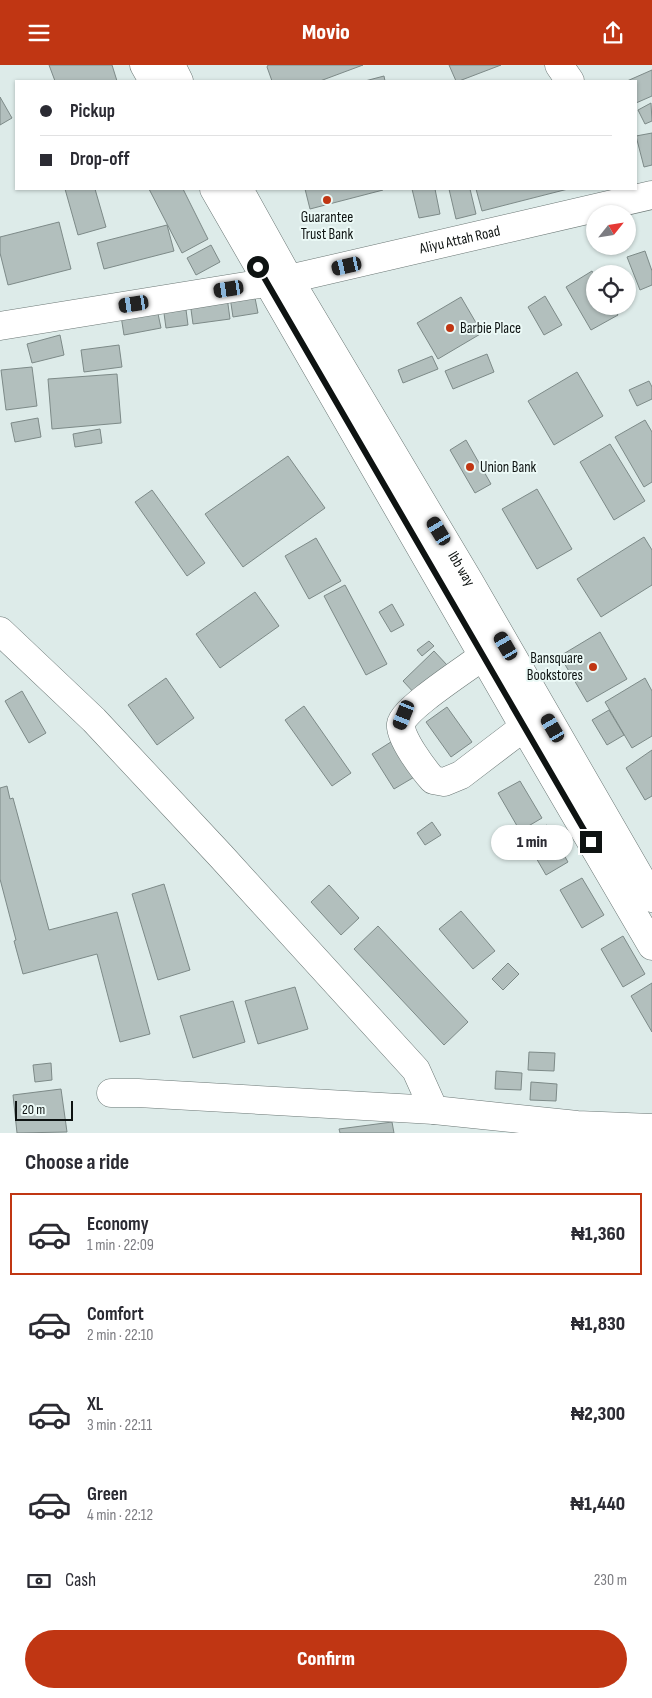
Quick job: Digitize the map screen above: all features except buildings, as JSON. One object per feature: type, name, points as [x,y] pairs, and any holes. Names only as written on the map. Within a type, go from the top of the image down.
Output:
[{"type":"main road","points":[[144,65],[152,80]]},
{"type":"main road","points":[[170,65],[178,80]]},
{"type":"main road","points":[[559,65],[569,80]]},
{"type":"main road","points":[[215,190],[278,281],[484,656],[652,946]]},
{"type":"main road","name":"Ibb way","points":[[239,190],[278,281],[469,581],[652,898]]},
{"type":"main road","name":"Aliyu Attah Road","points":[[0,326],[278,281],[641,194]]},
{"type":"main road","points":[[0,631],[101,727],[416,1070],[434,1110]]},
{"type":"main road","points":[[484,656],[404,715],[401,725],[405,737],[423,768],[433,780],[444,782],[461,775],[524,727]]},
{"type":"main road","points":[[111,1093],[434,1110],[577,1125],[652,1128]]},
{"type":"place","name":"Guarantee Trust Bank","points":[[327,200]]},
{"type":"place","name":"Barbie Place","points":[[450,328]]},
{"type":"place","name":"Union Bank","points":[[470,467]]},
{"type":"place","name":"Bansquare Bookstores","points":[[593,667]]},
{"type":"route","points":[[258,267],[591,842]]}]
